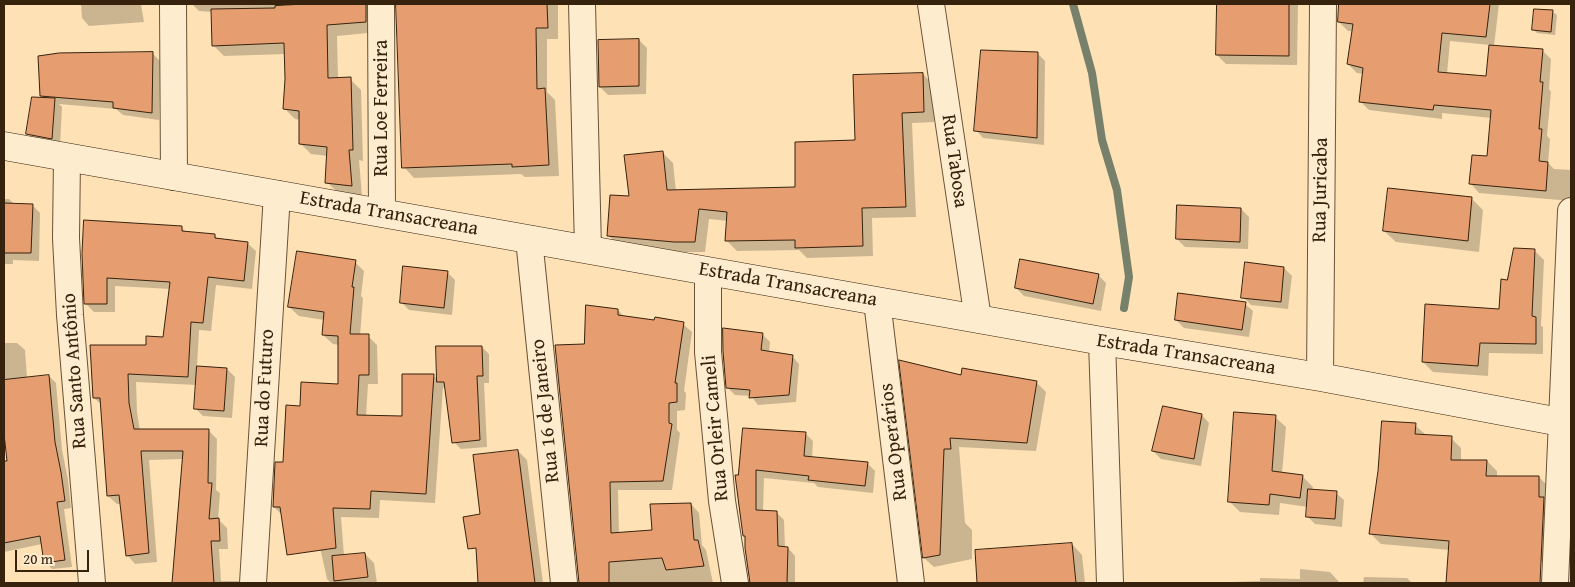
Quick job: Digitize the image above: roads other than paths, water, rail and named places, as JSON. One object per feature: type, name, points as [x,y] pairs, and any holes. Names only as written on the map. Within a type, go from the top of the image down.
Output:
[{"type":"street","points":[[173,4],[174,177]]},
{"type":"street","name":"Rua Loe Ferreira","points":[[381,4],[382,213]]},
{"type":"street","points":[[582,4],[588,250]]},
{"type":"street","name":"Rua Tabosa","points":[[931,4],[978,319]]},
{"type":"street","name":"Rua Juricaba","points":[[1320,377],[1323,4]]},
{"type":"street","name":"Estrada Transacreana","points":[[4,146],[1102,341],[1320,377],[1567,423]]},
{"type":"street","name":"Rua Santo Antônio","points":[[67,158],[66,238],[70,315],[92,583]]},
{"type":"street","name":"Rua do Futuro","points":[[252,583],[277,194]]},
{"type":"street","points":[[1555,583],[1567,423],[1571,211]]},
{"type":"street","name":"Rua 16 de Janeiro","points":[[529,239],[564,583]]},
{"type":"street","name":"Rua Orleir Cameli","points":[[708,271],[709,361],[722,501],[735,583]]},
{"type":"street","name":"Rua Operários","points":[[877,301],[911,583]]},
{"type":"street","points":[[1102,341],[1110,583]]},
{"type":"waterway","points":[[1073,4],[1092,73],[1102,140],[1117,190],[1129,277],[1124,308]]}]
